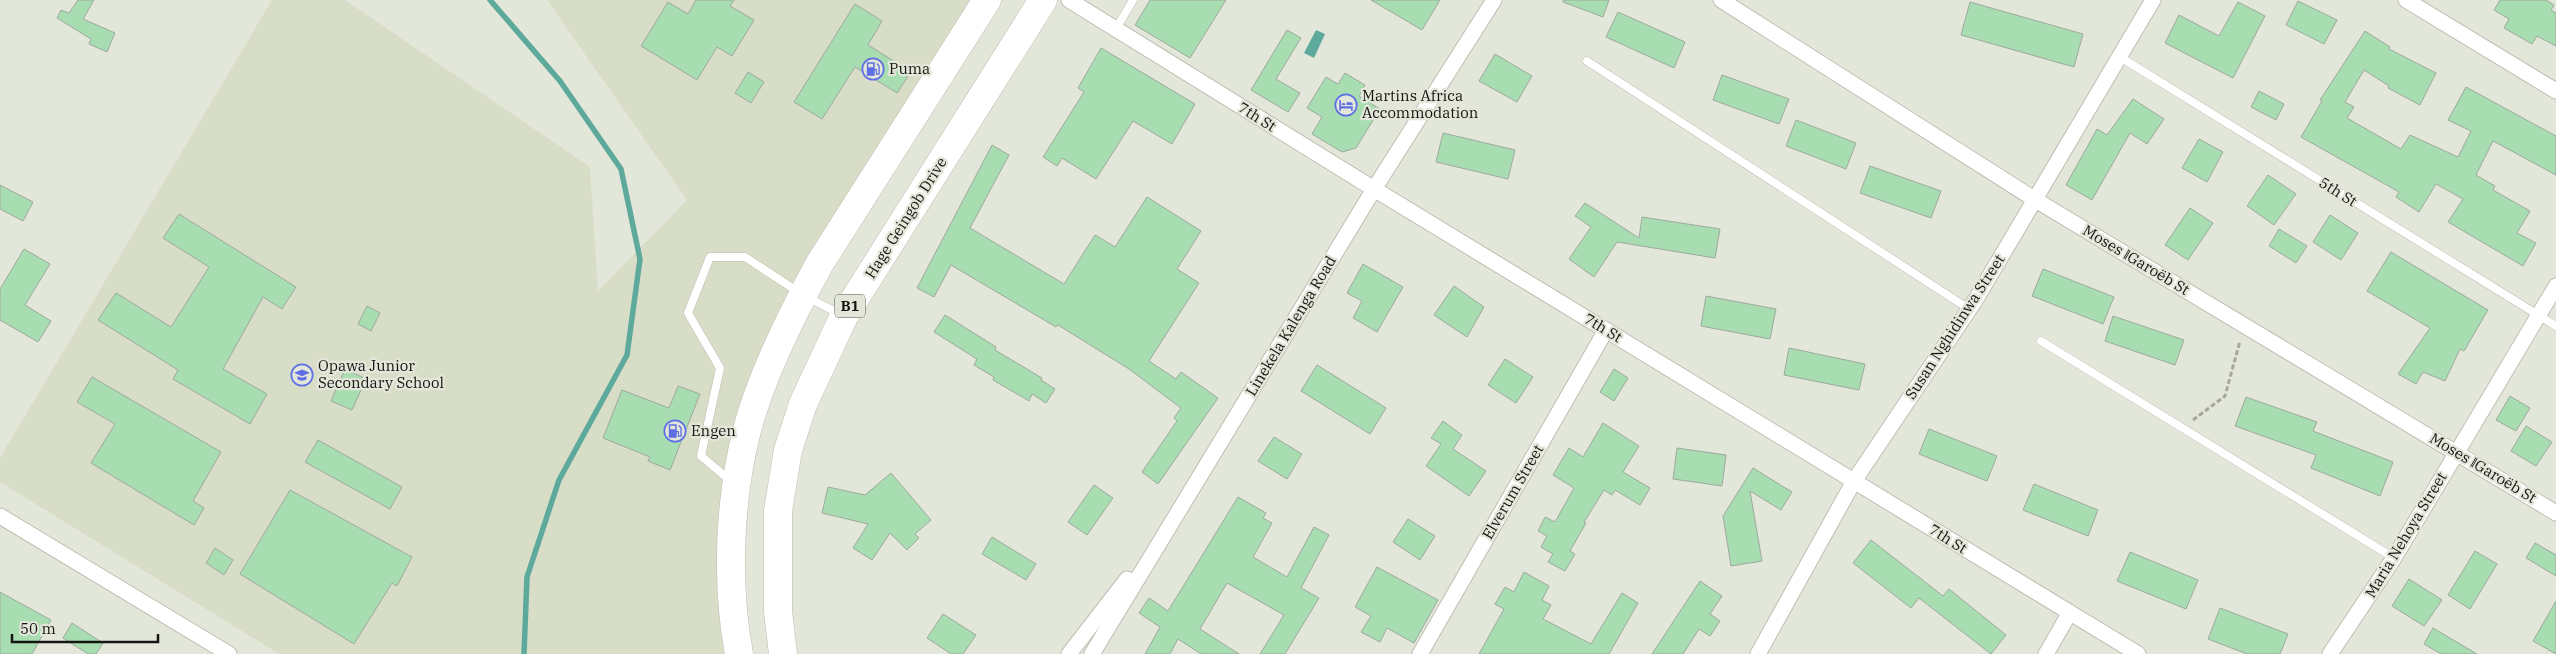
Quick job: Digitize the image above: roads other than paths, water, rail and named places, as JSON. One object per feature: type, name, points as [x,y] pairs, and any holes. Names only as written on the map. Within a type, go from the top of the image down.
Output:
[{"type":"highway","points":[[740,654],[731,555],[733,513],[746,434],[769,368],[803,295],[826,254],[986,0]]},
{"type":"highway","name":"Hage Geingob Drive","points":[[783,654],[778,611],[776,562],[778,510],[788,450],[803,404],[844,316],[1042,0]]},
{"type":"street","name":"7th St","points":[[1069,0],[1374,189],[2069,614],[2138,654]]},
{"type":"street","name":"Linekela Kalenga Road","points":[[1092,654],[1374,189],[1494,0]]},
{"type":"street","name":"Moses ǁGaroëb St","points":[[1721,0],[2034,199],[2556,512]]},
{"type":"street","name":"Susan Nghidinwa Street","points":[[1758,654],[1854,481],[1969,309],[2153,0]]},
{"type":"street","points":[[2406,0],[2556,91]]},
{"type":"street","name":"Maria Nehoya Street","points":[[2330,654],[2394,558],[2556,286]]},
{"type":"street","name":"Elverum Street","points":[[1420,654],[1606,330]]},
{"type":"street","points":[[0,516],[229,654]]},
{"type":"street","points":[[1070,654],[1174,518]]},
{"type":"street","points":[[2046,654],[2069,614]]},
{"type":"lane","points":[[1116,30],[1133,0]]},
{"type":"lane","name":"5th St","points":[[2120,58],[2556,326]]},
{"type":"lane","points":[[1587,61],[1969,309]]},
{"type":"lane","points":[[738,487],[701,456],[720,368],[688,313],[710,257],[745,258],[803,295],[844,316]]},
{"type":"lane","points":[[2041,341],[2394,558]]},
{"type":"water","points":[[1316,30],[1325,34],[1314,58],[1304,53]]},
{"type":"waterway","points":[[490,0],[560,81],[621,169],[640,259],[627,355],[559,480],[527,577],[524,654]]},
{"type":"place","name":"Puma","points":[[873,69]]},
{"type":"place","name":"Martins Africa Accommodation","points":[[1346,105]]},
{"type":"place","name":"Opawa Junior Secondary School","points":[[302,375]]},
{"type":"place","name":"Engen","points":[[675,431]]}]
